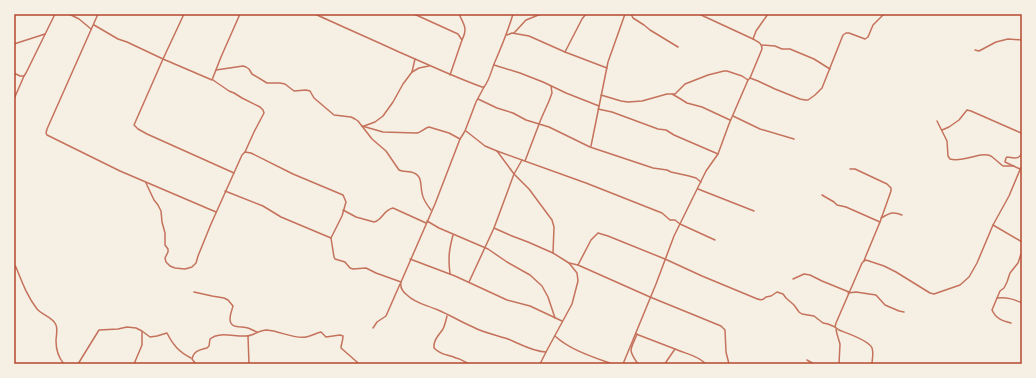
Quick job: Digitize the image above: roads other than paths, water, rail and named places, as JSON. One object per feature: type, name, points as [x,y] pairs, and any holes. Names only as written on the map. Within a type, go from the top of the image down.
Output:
[{"type":"street","points":[[14,99],[55,14]]},
{"type":"street","points":[[69,14],[79,19],[91,29]]},
{"type":"street","points":[[98,14],[47,129],[47,135],[146,183],[216,212]]},
{"type":"street","points":[[184,14],[134,125],[136,128],[147,134],[234,173]]},
{"type":"street","points":[[212,80],[240,14]]},
{"type":"street","points":[[315,14],[429,66],[480,87],[484,87]]},
{"type":"street","points":[[414,14],[458,34],[462,40]]},
{"type":"street","points":[[450,75],[465,34],[465,28],[459,14]]},
{"type":"street","points":[[373,328],[377,322],[386,316],[401,283],[477,99],[487,83],[502,49],[513,14]]},
{"type":"street","points":[[514,33],[526,20],[541,14]]},
{"type":"street","points":[[565,52],[586,14]]},
{"type":"street","points":[[591,146],[608,62],[625,14]]},
{"type":"street","points":[[630,14],[633,18],[650,30],[678,47]]},
{"type":"street","points":[[699,14],[753,39],[762,45],[790,49],[814,59],[830,69]]},
{"type":"street","points":[[753,39],[756,31],[768,14]]},
{"type":"street","points":[[601,95],[621,101],[642,102],[667,94],[675,94],[685,84],[708,75],[727,71],[758,81],[800,99],[806,100],[812,98],[822,88],[843,35],[846,33],[865,39],[868,37],[873,25],[884,14]]},
{"type":"street","points":[[93,25],[118,39],[212,80],[228,91],[260,107],[263,110],[264,113],[225,191],[196,263],[192,267],[185,269],[175,268],[166,262],[165,258],[168,250],[165,245],[165,232],[161,211],[146,183]]},
{"type":"street","points":[[505,37],[508,34],[514,33],[529,36],[607,68]]},
{"type":"street","points":[[14,44],[45,34]]},
{"type":"street","points":[[975,50],[979,51],[996,42],[1008,39],[1022,40]]},
{"type":"street","points":[[638,364],[630,350],[650,297],[674,236],[706,171],[718,154],[730,120],[762,49],[762,45]]},
{"type":"street","points":[[412,72],[415,59]]},
{"type":"street","points":[[494,65],[520,73],[599,106]]},
{"type":"street","points":[[216,70],[243,66],[246,67],[252,74],[267,83],[285,84],[294,91],[310,91],[314,98],[334,115],[351,117],[358,121],[372,139],[386,152],[399,170],[412,172],[421,180],[422,193],[425,202],[431,211]]},
{"type":"street","points":[[363,126],[375,122],[383,116],[412,72],[419,68],[429,66]]},
{"type":"street","points":[[14,73],[24,76]]},
{"type":"street","points":[[525,161],[552,93],[551,86]]},
{"type":"street","points":[[672,94],[687,103],[702,107],[730,120]]},
{"type":"street","points":[[477,99],[497,108],[513,112],[526,120],[549,127],[591,146],[653,168],[667,170],[696,178],[701,182]]},
{"type":"street","points":[[598,109],[612,112],[658,129],[666,130],[718,154]]},
{"type":"street","points":[[942,130],[950,127],[959,120],[967,110],[971,110],[1021,132],[1022,134]]},
{"type":"street","points":[[733,116],[760,129],[794,139]]},
{"type":"street","points":[[937,121],[947,141],[948,156],[950,159],[964,160],[982,155],[989,155],[1003,166],[1014,166]]},
{"type":"street","points":[[363,126],[383,132],[416,133],[420,133],[429,127],[449,133],[460,139]]},
{"type":"street","points":[[465,131],[485,146],[586,183],[648,208],[662,214],[670,220],[675,220],[680,224],[715,240]]},
{"type":"street","points":[[497,151],[514,174],[529,189],[552,220],[554,227],[553,253]]},
{"type":"street","points":[[245,152],[251,153],[292,174],[342,195],[346,202],[331,238],[335,259],[345,262],[350,268],[366,268],[376,274],[401,283]]},
{"type":"street","points":[[1020,169],[1005,162],[1006,158],[1018,157],[1021,156],[1022,153]]},
{"type":"street","points":[[469,282],[494,228],[514,174],[522,160]]},
{"type":"street","points":[[864,261],[866,260],[884,266],[934,294],[960,285],[969,277],[977,263],[993,225],[1009,196],[1022,165]]},
{"type":"street","points":[[839,364],[840,344],[836,334],[836,323],[848,292],[860,266],[864,261],[891,191],[891,188],[887,184],[855,169],[850,169]]},
{"type":"street","points":[[698,189],[754,211]]},
{"type":"street","points":[[225,191],[263,206],[282,217],[331,238]]},
{"type":"street","points":[[822,195],[837,205],[846,207],[880,222]]},
{"type":"street","points":[[343,210],[356,217],[377,222],[388,209],[393,208],[485,248],[525,271],[542,286],[548,297],[555,318]]},
{"type":"street","points":[[881,218],[892,212],[902,215]]},
{"type":"street","points":[[993,225],[1022,242]]},
{"type":"street","points":[[494,228],[553,253],[569,263],[578,273],[578,281],[572,304],[540,364]]},
{"type":"street","points":[[578,265],[591,240],[598,233],[665,259],[761,300],[777,292],[781,293],[794,305],[798,312],[805,315],[814,316],[823,323],[828,324],[870,345],[873,352],[872,364]]},
{"type":"street","points":[[450,274],[448,260],[454,234]]},
{"type":"street","points":[[1011,323],[1001,320],[992,310],[996,298],[1008,282],[1010,273],[1018,263],[1022,251]]},
{"type":"street","points":[[410,259],[469,282],[507,300],[530,306],[563,321]]},
{"type":"street","points":[[569,263],[578,265],[721,326],[725,330],[726,352],[729,364]]},
{"type":"street","points":[[14,265],[25,289],[38,310],[55,324],[58,353],[64,364]]},
{"type":"street","points":[[793,279],[804,274],[810,275],[822,282],[848,292],[876,295],[885,306],[904,312]]},
{"type":"street","points":[[401,283],[406,295],[420,304],[431,307],[474,328],[540,352],[546,352]]},
{"type":"street","points":[[194,292],[228,300],[233,306],[230,322],[236,327],[249,328],[257,332]]},
{"type":"street","points":[[996,298],[1010,298],[1022,303]]},
{"type":"street","points":[[448,315],[442,330],[435,340],[434,348],[447,356],[455,357],[469,364]]},
{"type":"street","points":[[78,364],[100,330],[127,326],[136,328],[150,337],[167,333],[168,338],[178,349],[185,355],[192,358],[196,364]]},
{"type":"street","points":[[192,358],[193,354],[197,350],[207,348],[209,346],[210,339],[212,337],[218,335],[248,336],[267,330],[292,336],[306,337],[318,332],[321,332],[326,337],[340,334],[343,336],[341,348],[358,364]]},
{"type":"street","points":[[134,364],[142,345],[142,331]]},
{"type":"street","points":[[636,334],[694,356],[706,364]]},
{"type":"street","points":[[623,364],[636,334]]},
{"type":"street","points":[[248,336],[248,364]]},
{"type":"street","points":[[555,336],[561,341],[581,351],[612,364]]},
{"type":"street","points":[[666,364],[675,349]]},
{"type":"street","points":[[807,360],[814,364]]}]
